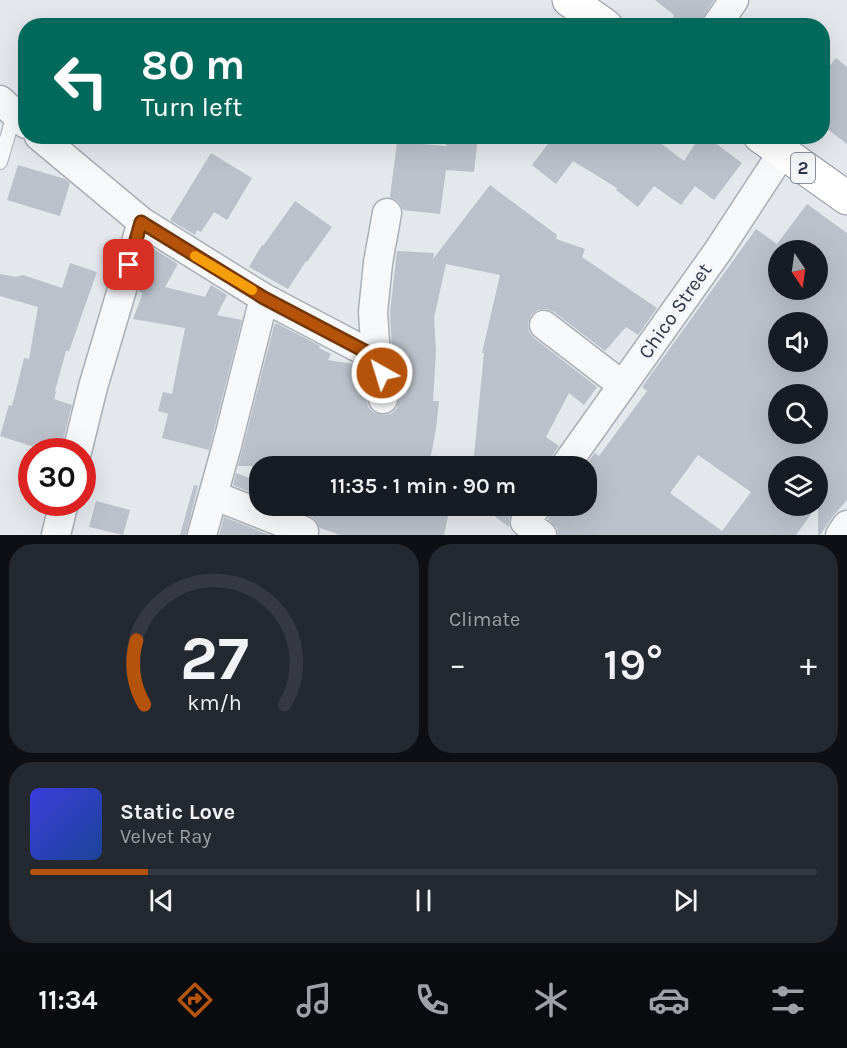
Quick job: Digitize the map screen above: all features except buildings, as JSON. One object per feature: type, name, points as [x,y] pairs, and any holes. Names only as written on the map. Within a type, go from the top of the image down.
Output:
[{"type":"highway","points":[[569,0],[595,18]]},
{"type":"highway","name":"2","points":[[771,145],[847,198]]},
{"type":"street","points":[[722,18],[734,0]]},
{"type":"street","points":[[48,144],[141,222],[264,298],[376,357]]},
{"type":"street","name":"Chico Street","points":[[572,456],[718,251],[771,145]]},
{"type":"street","points":[[383,399],[382,373],[376,357],[374,312],[378,263],[387,213]]},
{"type":"street","points":[[80,438],[141,222]]},
{"type":"street","points":[[202,535],[264,298]]},
{"type":"street","points":[[544,326],[622,385]]},
{"type":"street","points":[[213,495],[304,531]]},
{"type":"street","points":[[56,535],[61,516]]},
{"type":"street","points":[[530,516],[525,522],[542,535]]},
{"type":"street","points":[[840,535],[847,525]]},
{"type":"lane","points":[[0,162],[13,113]]},
{"type":"slow traffic","points":[[195,256],[252,290]]},
{"type":"route","points":[[129,265],[141,222],[264,298],[376,357],[382,373]]}]
